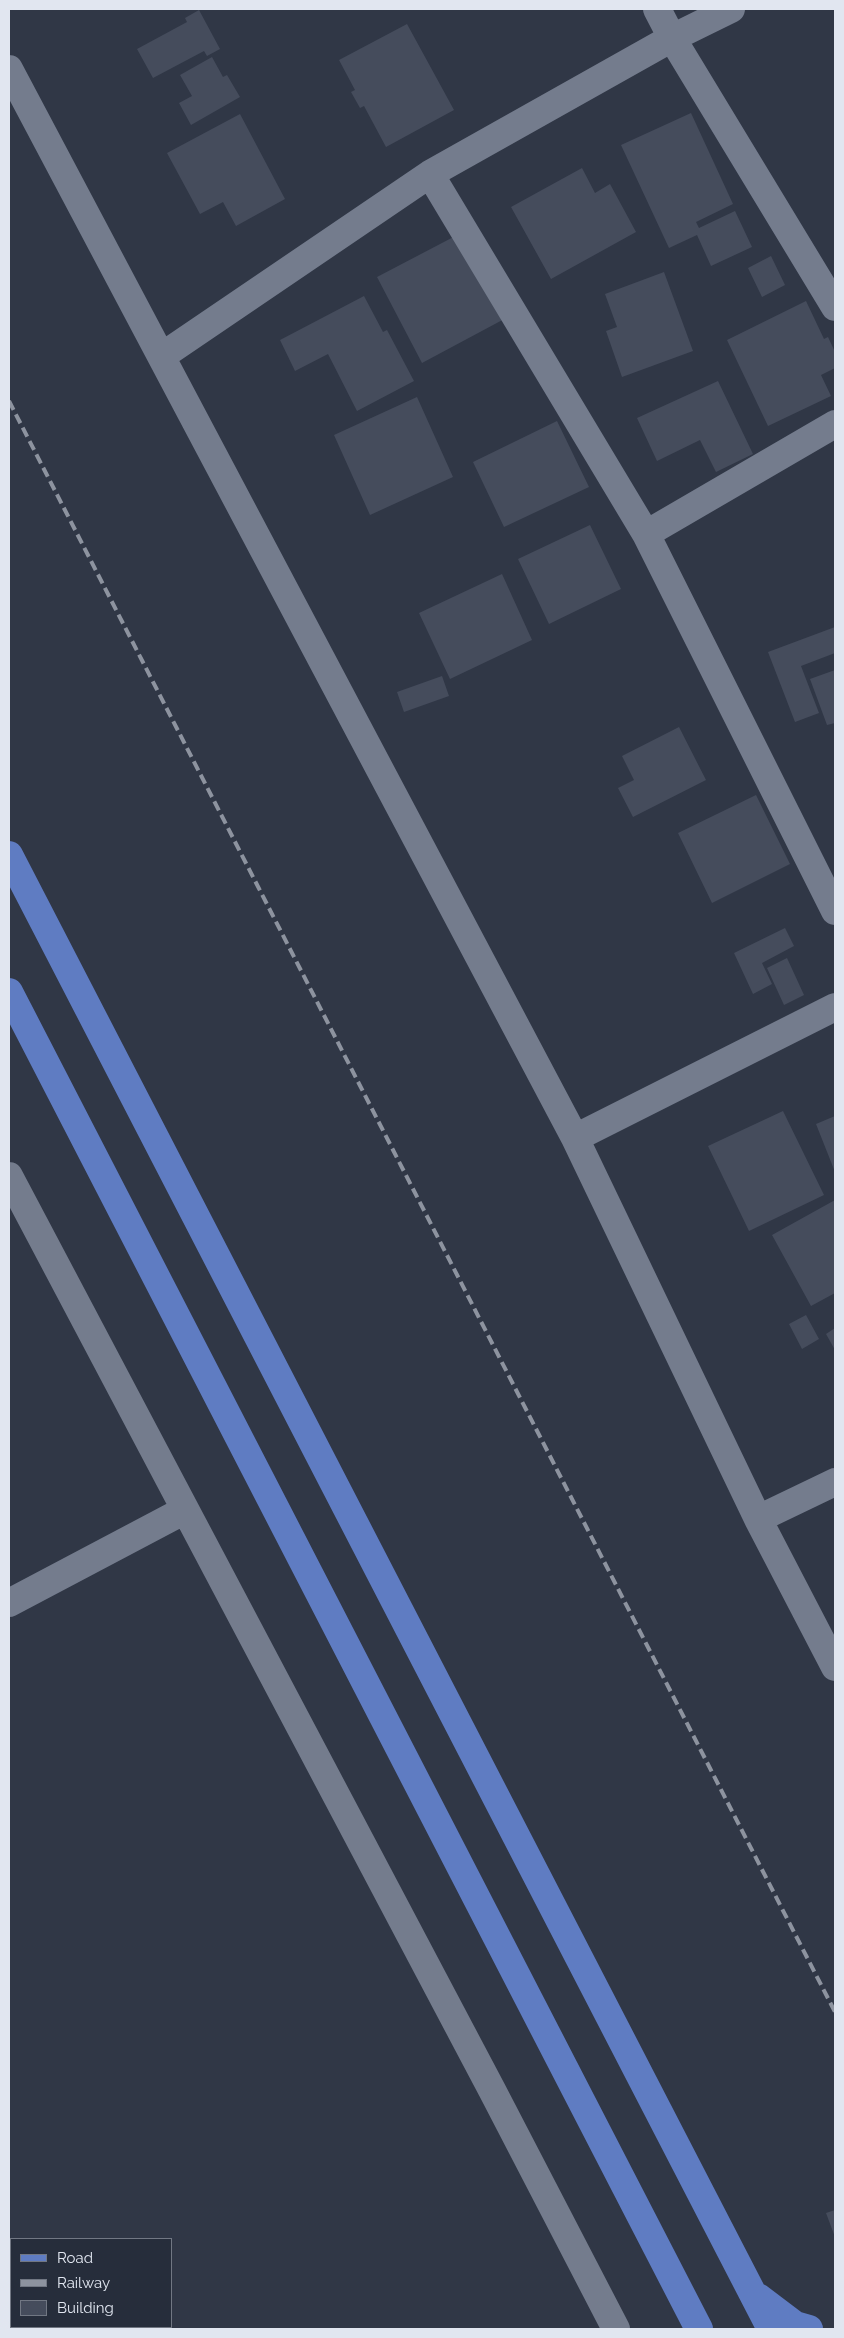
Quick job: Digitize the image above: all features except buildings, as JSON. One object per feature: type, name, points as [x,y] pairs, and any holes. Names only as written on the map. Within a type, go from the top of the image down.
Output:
[{"type":"main road","points":[[9,855],[771,2329]]},
{"type":"main road","points":[[9,992],[699,2329]]},
{"type":"main road","points":[[754,2294],[795,2325],[809,2329]]},
{"type":"street","points":[[657,9],[672,38],[835,306]]},
{"type":"street","points":[[162,356],[430,174],[672,38],[731,9]]},
{"type":"street","points":[[9,69],[575,1138],[758,1519],[835,1667]]},
{"type":"street","points":[[430,174],[646,534],[835,911]]},
{"type":"street","points":[[646,534],[835,424]]},
{"type":"street","points":[[575,1138],[835,1007]]},
{"type":"street","points":[[9,1176],[483,2073],[616,2329]]},
{"type":"street","points":[[758,1519],[835,1482]]},
{"type":"street","points":[[9,1603],[186,1510]]},
{"type":"railway","points":[[9,401],[835,2012]]}]
